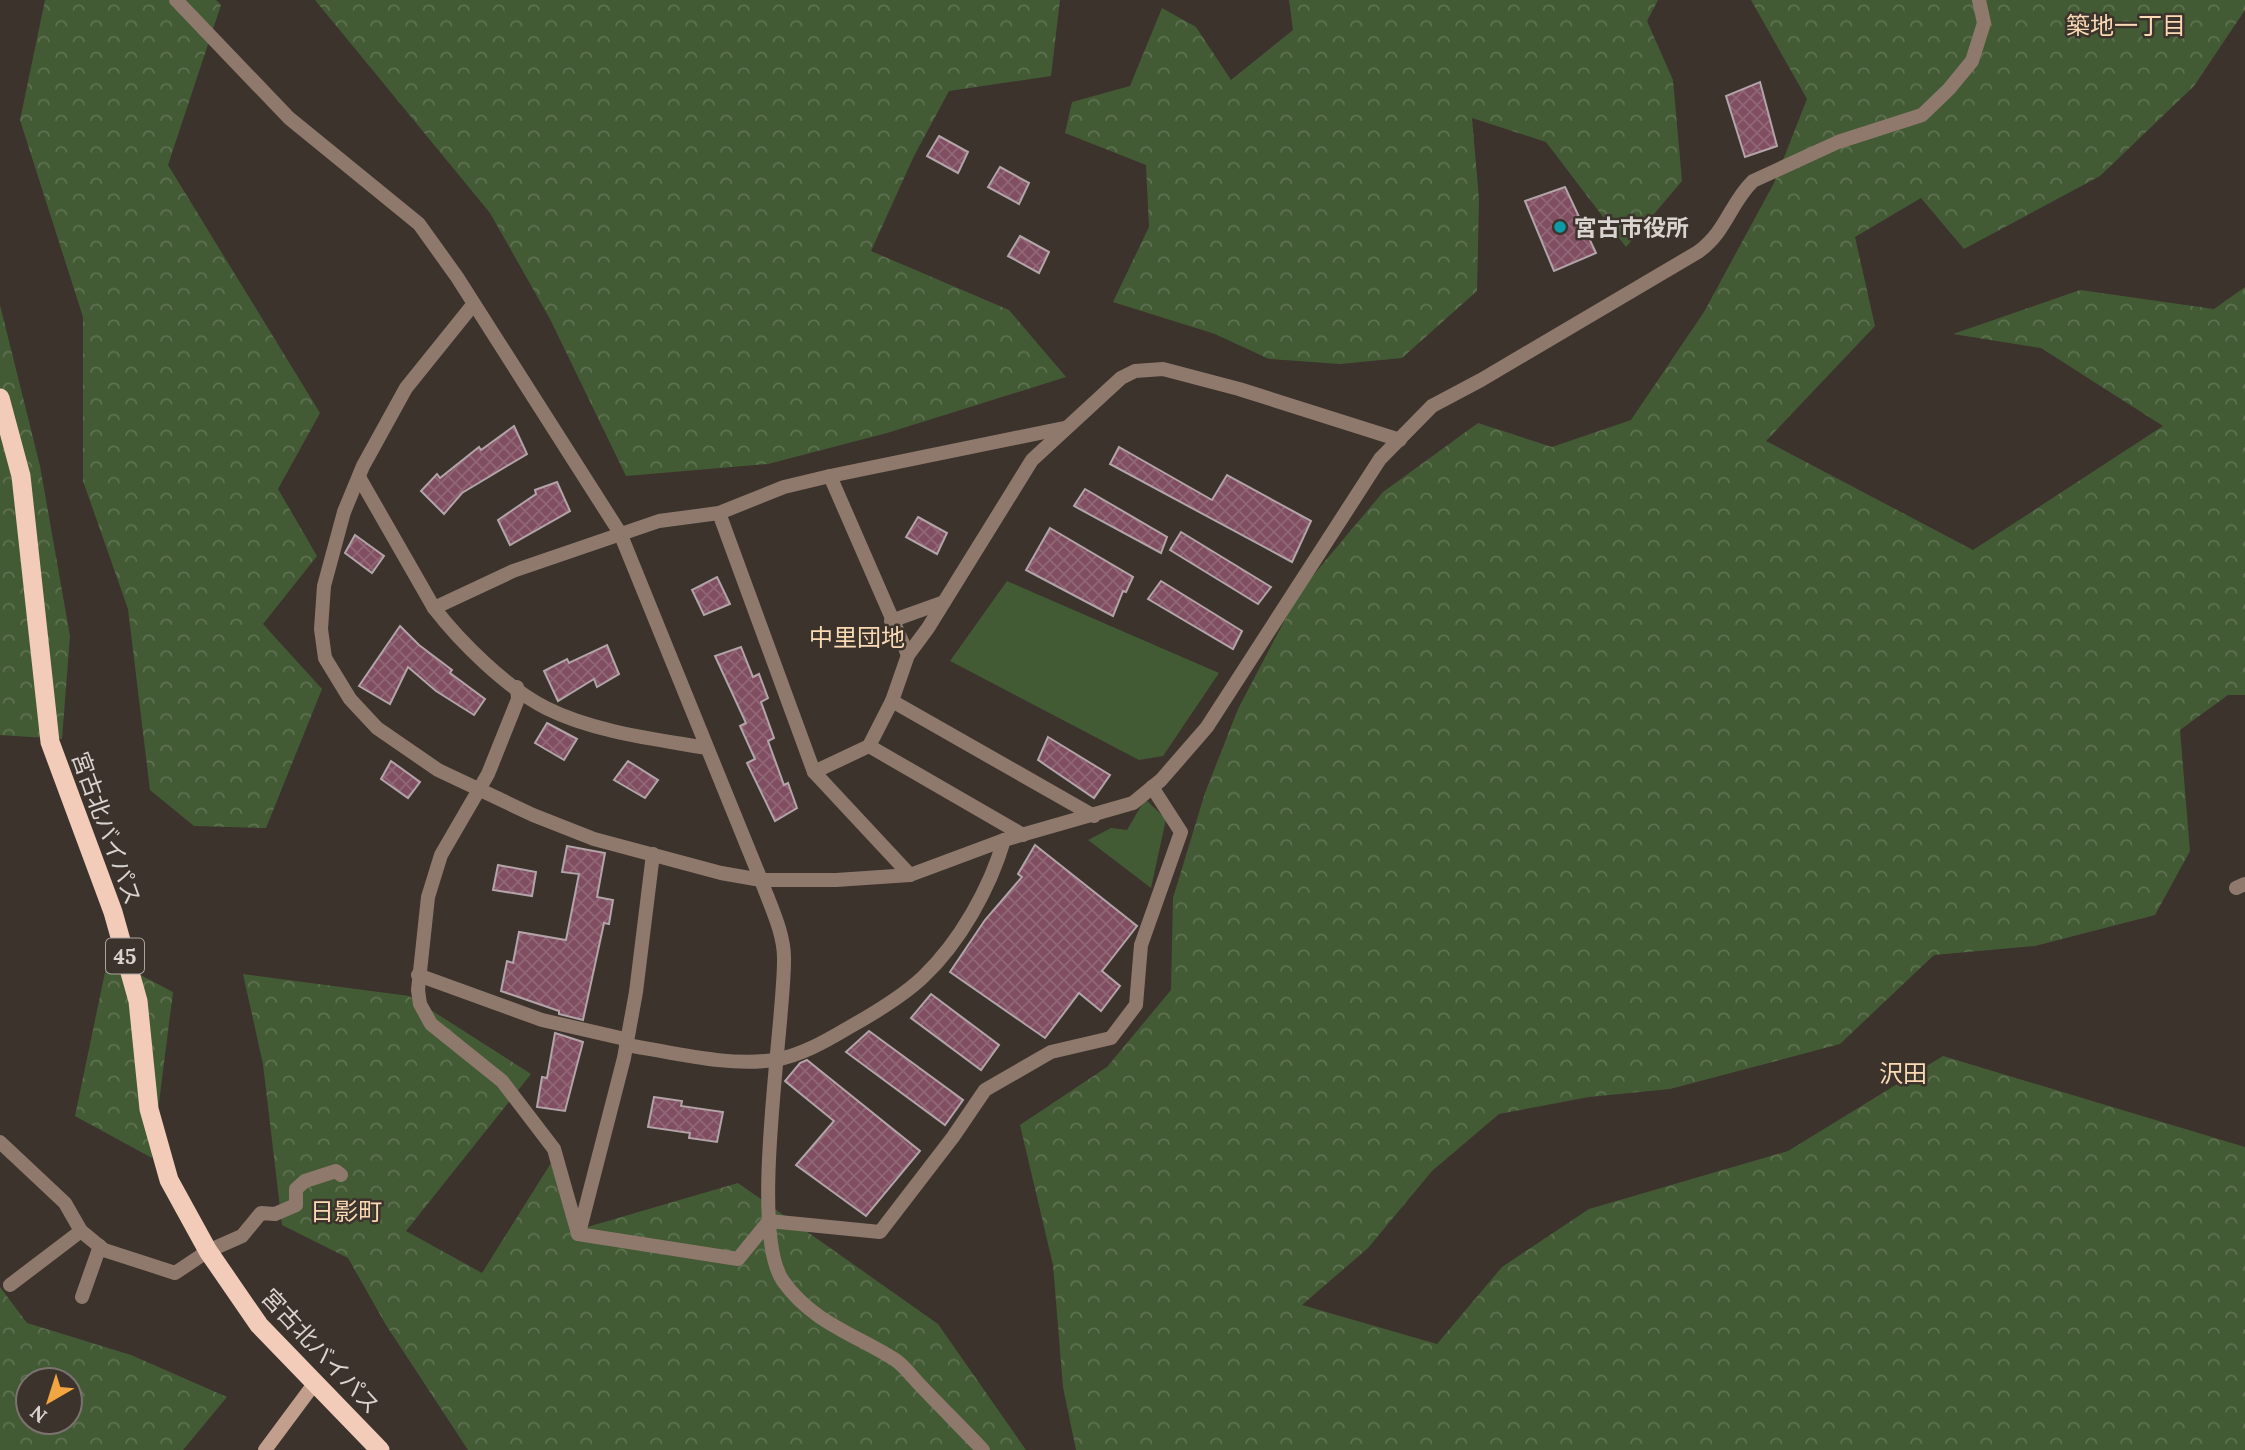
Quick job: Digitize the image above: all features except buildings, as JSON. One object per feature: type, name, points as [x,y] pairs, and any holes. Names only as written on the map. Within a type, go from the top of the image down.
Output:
[{"type":"highway","name":"宮古北バイパス","points":[[0,398],[6,441],[21,476],[50,742],[113,912],[138,1001],[149,1109],[169,1180],[208,1251],[258,1325],[380,1450]]},
{"type":"main road","points":[[267,1446],[314,1384]]},
{"type":"street","points":[[176,0],[289,118],[419,224],[457,277],[472,306],[620,533],[761,880],[785,959],[775,1060],[769,1221],[772,1256],[782,1279],[805,1307],[849,1337],[896,1360],[983,1450]]},
{"type":"street","points":[[472,306],[406,388],[359,477],[344,512],[324,586],[321,629],[325,658],[349,699],[377,728],[438,771],[594,839],[761,880],[836,880],[910,874],[1004,840],[1133,803],[1152,787],[1208,727],[1380,459],[1432,406],[1698,253],[1716,239],[1744,190],[1753,181],[1839,142],[1922,114],[1949,89],[1972,61],[1984,23],[1979,0]]},
{"type":"street","points":[[814,772],[869,746],[892,701],[908,655],[1032,460],[1121,378],[1135,371],[1164,369],[1239,389],[1400,440]]},
{"type":"street","points":[[435,608],[513,571],[659,521],[719,513],[783,486],[1066,428]]},
{"type":"street","points":[[830,476],[908,655]]},
{"type":"street","points":[[359,477],[435,608],[449,627],[504,679],[545,707],[587,723],[706,748]]},
{"type":"street","points":[[719,513],[814,772],[910,874]]},
{"type":"street","points":[[891,621],[944,602]]},
{"type":"street","points":[[517,687],[518,699],[480,790],[441,855],[428,897],[418,975],[420,1004],[431,1024],[502,1081],[554,1149],[578,1234]]},
{"type":"street","points":[[892,701],[1094,816]]},
{"type":"street","points":[[869,746],[1023,835]]},
{"type":"street","points":[[769,1221],[880,1232],[985,1090],[1051,1052],[1111,1038],[1136,1005],[1141,945],[1181,832],[1152,787]]},
{"type":"street","points":[[418,975],[542,1020],[626,1042],[725,1060],[775,1060],[819,1045],[890,1002],[923,977],[960,932],[996,866],[1004,840]]},
{"type":"street","points":[[578,1234],[636,992],[653,854]]},
{"type":"street","points":[[0,1142],[65,1203],[81,1231],[100,1246],[175,1273],[208,1251],[242,1236],[261,1213],[275,1214],[296,1205],[296,1189],[305,1181],[336,1171],[341,1175]]},
{"type":"street","points":[[578,1234],[738,1259],[769,1221]]},
{"type":"street","points":[[10,1285],[81,1231]]},
{"type":"street","points":[[82,1297],[100,1246]]},
{"type":"green space","points":[[45,0],[216,0],[221,5],[168,165],[320,413],[278,489],[317,556],[263,624],[322,689],[266,828],[194,826],[150,790],[128,609],[83,481],[83,317],[20,120]]},
{"type":"green space","points":[[315,0],[1060,0],[1051,76],[949,91],[914,156],[871,251],[1009,310],[1066,377],[887,433],[768,464],[626,476],[550,319],[490,213]]},
{"type":"green space","points":[[1289,0],[1658,0],[1647,21],[1673,80],[1682,181],[1626,247],[1546,142],[1472,118],[1479,199],[1477,291],[1402,358],[1340,364],[1269,359],[1215,334],[1113,302],[1149,227],[1146,165],[1065,133],[1072,102],[1130,86],[1162,8],[1196,27],[1231,80],[1293,30]]},
{"type":"green space","points":[[1751,0],[2245,0],[2245,10],[2194,86],[2100,176],[1964,249],[1921,198],[1855,237],[1875,326],[1766,441],[1973,550],[2163,426],[2041,348],[1953,334],[2080,290],[2214,309],[2245,287],[2245,695],[2228,695],[2180,730],[2190,851],[2155,915],[2035,946],[1934,955],[1840,1044],[1670,1089],[1589,1097],[1499,1114],[1432,1171],[1368,1248],[1302,1305],[1437,1344],[1502,1267],[1589,1209],[1788,1151],[1943,1056],[2245,1147],[2245,1450],[1076,1450],[1063,1387],[1053,1265],[1020,1125],[1107,1067],[1171,990],[1173,898],[1205,793],[1238,709],[1300,591],[1383,492],[1478,423],[1552,447],[1631,420],[1704,312],[1774,183],[1807,99]]},
{"type":"green space","points":[[0,305],[40,466],[70,636],[62,739],[0,735]]},
{"type":"green space","points":[[1007,581],[1219,673],[1163,756],[1139,760],[950,661]]},
{"type":"green space","points":[[1145,799],[1166,819],[1151,888],[1088,840],[1111,828],[1127,830]]},
{"type":"green space","points":[[108,958],[173,992],[152,1158],[75,1116]]},
{"type":"green space","points":[[243,974],[409,996],[531,1074],[406,1231],[482,1273],[551,1163],[570,1232],[738,1183],[938,1324],[1026,1450],[468,1450],[386,1325],[348,1258],[282,1225],[263,1064]]},
{"type":"green space","points":[[0,1287],[27,1323],[131,1355],[227,1397],[183,1450],[0,1450]]},
{"type":"place","name":"宮古市役所","points":[[1560,227]]},
{"type":"district","name":"築地一丁目","points":[[2126,25]]},
{"type":"district","name":"中里団地","points":[[857,637]]},
{"type":"district","name":"沢田","points":[[1903,1073]]},
{"type":"district","name":"日影町","points":[[346,1211]]}]
